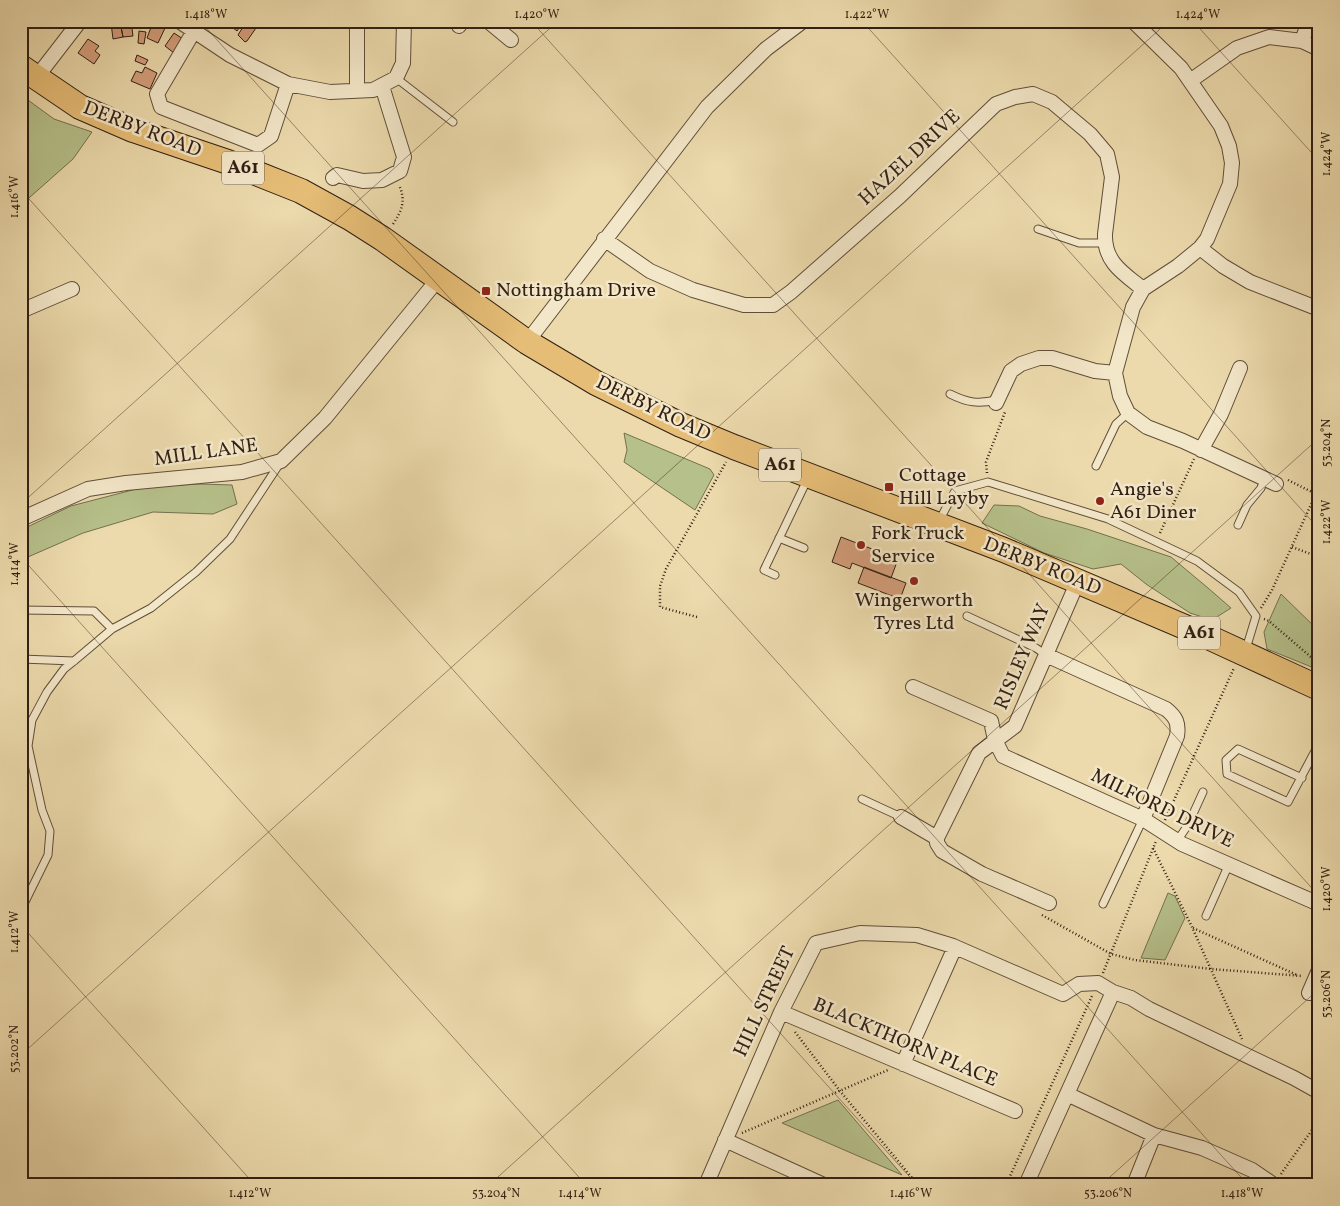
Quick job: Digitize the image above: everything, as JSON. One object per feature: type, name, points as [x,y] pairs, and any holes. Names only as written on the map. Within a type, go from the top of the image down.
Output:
[{"type":"highway","name":"DERBY ROAD","points":[[29,73],[80,107],[124,126],[228,162],[301,192],[358,223],[439,278],[527,342],[596,383],[681,425],[1078,581],[1319,688]]},
{"type":"street","points":[[29,73],[80,21]]},
{"type":"street","points":[[179,21],[230,55],[288,84],[330,92],[373,90],[396,78],[403,63],[404,21]]},
{"type":"street","points":[[357,21],[357,90]]},
{"type":"street","points":[[488,21],[511,40]]},
{"type":"street","points":[[527,342],[707,107],[766,49],[803,21]]},
{"type":"street","points":[[1133,21],[1181,68],[1221,126],[1229,146],[1232,163],[1230,184],[1207,239],[1200,248],[1178,266],[1143,288],[1134,307],[1116,373],[1120,396],[1128,413],[1147,427],[1183,441],[1270,481]]},
{"type":"street","points":[[1302,41],[1309,21]]},
{"type":"street","points":[[194,30],[157,94],[161,108],[258,145],[271,136],[288,84]]},
{"type":"street","points":[[1190,81],[1237,48],[1269,36],[1302,41],[1319,49]]},
{"type":"street","points":[[333,178],[337,175],[363,181],[382,180],[400,171],[404,158],[382,86]]},
{"type":"street","name":"HAZEL DRIVE","points":[[604,240],[650,272],[693,290],[744,305],[773,305],[791,292],[900,196],[996,104],[1015,97],[1033,94],[1052,102],[1090,134],[1107,154],[1112,177],[1104,243]]},
{"type":"street","points":[[1104,243],[1108,254],[1118,269],[1143,288]]},
{"type":"street","points":[[1200,248],[1223,266],[1250,282],[1319,309]]},
{"type":"street","name":"MILL LANE","points":[[21,519],[88,489],[242,472],[281,461],[326,418],[439,278]]},
{"type":"street","points":[[21,311],[72,289]]},
{"type":"street","points":[[997,402],[1011,371],[1021,364],[1039,358],[1052,358],[1094,371],[1116,373]]},
{"type":"street","points":[[1200,450],[1221,414],[1240,368]]},
{"type":"street","name":"RISLEY WAY","points":[[937,838],[979,753],[1015,726],[1078,581]]},
{"type":"street","points":[[1046,655],[1166,709],[1175,716],[1178,724],[1177,736],[1143,819]]},
{"type":"street","name":"MILFORD DRIVE","points":[[913,686],[991,722],[995,740],[1003,756],[1143,819],[1177,840],[1319,904]]},
{"type":"street","points":[[901,817],[937,838],[937,843],[942,851],[982,874],[1049,904]]},
{"type":"street","name":"HILL STREET","points":[[706,1185],[781,1012],[816,943],[860,933],[917,935],[955,947],[1064,994],[1078,984],[1098,983]]},
{"type":"street","points":[[903,1064],[955,947]]},
{"type":"street","points":[[1309,993],[1317,974]]},
{"type":"street","points":[[1098,983],[1319,1092]]},
{"type":"street","points":[[1026,1185],[1114,992]]},
{"type":"street","name":"BLACKTHORN PLACE","points":[[781,1012],[1015,1111]]},
{"type":"street","points":[[1067,1094],[1154,1135],[1202,1148],[1252,1170],[1273,1185]]},
{"type":"street","points":[[1134,1185],[1154,1135]]},
{"type":"street","points":[[725,1140],[824,1185]]},
{"type":"lane","points":[[396,78],[453,122]]},
{"type":"lane","points":[[1038,229],[1079,243],[1104,243]]},
{"type":"lane","points":[[950,394],[973,403],[997,402]]},
{"type":"lane","points":[[1096,466],[1116,424],[1128,413]]},
{"type":"lane","points":[[21,910],[48,855],[50,831],[42,810],[28,746],[32,720],[47,692],[64,669],[112,629],[151,608],[196,572],[230,539],[281,461]]},
{"type":"lane","points":[[775,575],[764,570],[810,475]]},
{"type":"lane","points":[[1238,525],[1247,505],[1261,488],[1270,481]]},
{"type":"lane","points":[[937,525],[955,491],[988,482],[1108,519],[1197,561],[1239,592],[1256,616],[1243,654]]},
{"type":"lane","points":[[779,538],[804,548]]},
{"type":"lane","points":[[21,610],[94,611],[112,629]]},
{"type":"lane","points":[[967,616],[1036,648],[1046,655]]},
{"type":"lane","points":[[21,659],[74,661]]},
{"type":"lane","points":[[1302,778],[1238,749],[1226,760],[1226,774],[1288,802],[1302,778],[1315,751]]},
{"type":"lane","points":[[1177,840],[1188,825],[1204,792]]},
{"type":"lane","points":[[862,799],[901,817]]},
{"type":"lane","points":[[1103,904],[1143,819]]},
{"type":"lane","points":[[1206,916],[1229,864]]},
{"type":"path","points":[[988,482],[986,462],[1005,411],[997,402]]},
{"type":"path","points":[[698,617],[660,606],[660,586],[666,569],[734,447]]},
{"type":"path","points":[[1156,541],[1200,450]]},
{"type":"path","points":[[1270,481],[1286,479],[1316,494]]},
{"type":"path","points":[[1319,487],[1272,590],[1256,616],[1269,620],[1319,664]]},
{"type":"path","points":[[1292,547],[1319,557]]},
{"type":"path","points":[[1006,1185],[1111,954],[1160,830],[1243,654]]},
{"type":"path","points":[[1153,848],[1192,928],[1250,1057]]},
{"type":"path","points":[[1192,928],[1299,976]]},
{"type":"path","points":[[1111,954],[1135,960],[1211,969],[1299,976],[1317,974]]},
{"type":"path","points":[[781,1012],[840,1091],[918,1185]]},
{"type":"path","points":[[725,1140],[903,1064]]},
{"type":"path","points":[[1308,1136],[1319,1120]]},
{"type":"path","points":[[1273,1185],[1319,1120]]},
{"type":"green space","points":[[21,95],[54,119],[92,132],[73,159],[21,205]]},
{"type":"green space","points":[[624,433],[710,469],[714,475],[695,510],[624,462],[627,450]]},
{"type":"green space","points":[[200,484],[232,485],[237,504],[213,514],[153,512],[83,533],[21,560],[21,530],[71,506],[144,487]]},
{"type":"green space","points":[[994,505],[1019,506],[1040,516],[1087,529],[1171,557],[1231,608],[1212,620],[1190,613],[1146,584],[1121,564],[1093,569],[1044,553],[982,523]]},
{"type":"green space","points":[[1281,594],[1319,631],[1319,670],[1267,649],[1264,632]]},
{"type":"green space","points":[[1168,893],[1175,896],[1185,918],[1165,960],[1141,958]]},
{"type":"green space","points":[[838,1100],[902,1175],[782,1123]]},
{"type":"building","points":[[131,21],[133,36],[123,37],[120,22]]},
{"type":"building","points":[[236,21],[244,21],[237,31],[232,27]]},
{"type":"building","points":[[120,22],[123,37],[113,39],[111,23]]},
{"type":"building","points":[[153,22],[165,28],[158,43],[147,38]]},
{"type":"building","points":[[246,22],[256,28],[245,42],[238,35]]},
{"type":"building","points":[[139,31],[146,32],[144,44],[138,43]]},
{"type":"building","points":[[174,33],[183,39],[174,53],[165,46]]},
{"type":"building","points":[[88,39],[99,46],[95,51],[100,55],[94,64],[78,53]]},
{"type":"building","points":[[137,55],[148,60],[145,65],[135,61]]},
{"type":"building","points":[[145,67],[157,73],[150,89],[131,81],[136,71],[142,73]]},
{"type":"building","points":[[841,537],[898,559],[891,578],[852,563],[850,569],[832,562]]},
{"type":"building","points":[[864,567],[906,583],[900,599],[858,583]]},
{"type":"place","name":"Nottingham Drive","points":[[486,291]]},
{"type":"place","name":"Cottage Hill Layby","points":[[889,487]]},
{"type":"place","name":"Angie's A61 Diner","points":[[1100,501]]},
{"type":"place","name":"Fork Truck Service","points":[[861,545]]},
{"type":"place","name":"Wingerworth Tyres Ltd","points":[[914,581]]}]
